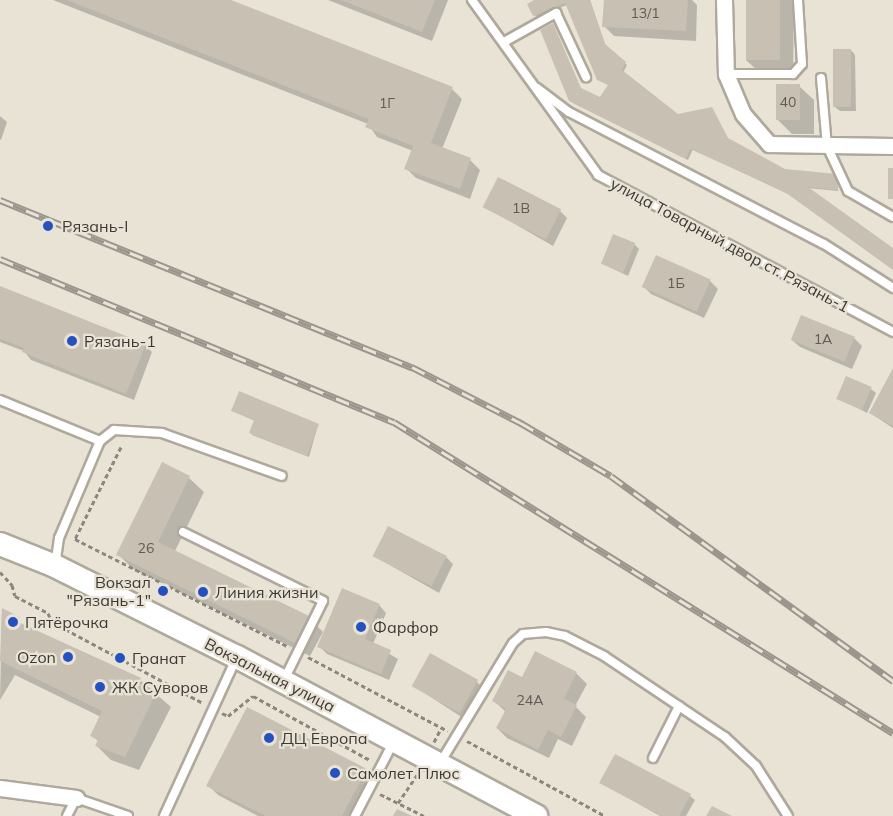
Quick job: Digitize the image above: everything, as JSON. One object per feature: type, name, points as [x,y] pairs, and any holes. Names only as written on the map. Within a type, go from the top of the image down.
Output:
[{"type":"main road","name":"Вокзальная улица","points":[[0,544],[55,566],[237,657],[537,816]]},
{"type":"street","points":[[724,0],[726,74],[743,114],[769,144],[893,146]]},
{"type":"street","points":[[0,788],[76,798]]},
{"type":"lane","name":"улица Товарный двор ст. Рязань-1","points":[[472,0],[598,175],[893,332]]},
{"type":"lane","points":[[726,74],[794,74],[802,64],[798,0]]},
{"type":"lane","points":[[504,42],[556,12],[586,77]]},
{"type":"lane","points":[[821,78],[827,146],[848,191],[893,218]]},
{"type":"lane","points":[[531,84],[569,112],[824,244],[893,288]]},
{"type":"lane","points":[[0,400],[100,441]]},
{"type":"lane","points":[[55,566],[59,538],[100,441],[114,430],[155,432],[282,476]]},
{"type":"lane","points":[[183,532],[323,601],[283,681]]},
{"type":"lane","points":[[440,765],[513,643],[534,631],[582,644],[725,737],[756,766],[788,816]]},
{"type":"lane","points":[[164,816],[237,657]]},
{"type":"lane","points":[[654,758],[679,706]]},
{"type":"lane","points":[[355,816],[394,741]]},
{"type":"lane","points":[[67,816],[76,798],[128,816]]},
{"type":"building","points":[[67,0],[231,0],[453,87],[431,143],[471,158],[460,189],[404,169],[413,146],[365,127],[369,119]]},
{"type":"building","points":[[341,0],[435,0],[422,32]]},
{"type":"building","points":[[534,0],[590,0],[605,44],[626,62],[622,70],[678,114],[712,107],[728,138],[785,169],[837,174],[837,190],[808,187],[893,248],[893,270],[785,192],[690,149],[686,159],[569,101],[540,30],[553,23],[581,88],[600,97],[608,85],[597,80],[565,3],[533,16],[527,4]]},
{"type":"building","points":[[604,0],[688,0],[686,31],[602,27]]},
{"type":"building","points":[[746,0],[780,0],[780,60],[746,60]]},
{"type":"building","points":[[833,49],[851,49],[851,107],[833,107]]},
{"type":"building","points":[[776,84],[800,84],[800,120],[776,120]]},
{"type":"building","points":[[888,168],[893,168],[893,199],[888,199]]},
{"type":"building","points":[[498,177],[561,209],[546,240],[483,207]]},
{"type":"building","points":[[613,234],[635,243],[623,273],[601,264]]},
{"type":"building","points":[[656,255],[711,279],[697,311],[642,287]]},
{"type":"building","name":"Рязань-1","points":[[0,286],[146,344],[126,394],[22,352],[24,348],[0,339]]},
{"type":"building","points":[[801,315],[855,337],[845,362],[791,340]]},
{"type":"building","points":[[893,368],[893,426],[869,413]]},
{"type":"building","points":[[846,376],[872,387],[862,410],[836,399]]},
{"type":"building","points":[[239,391],[319,424],[307,456],[249,433],[254,420],[231,411]]},
{"type":"building","points":[[162,462],[190,476],[158,542],[309,616],[295,643],[116,555]]},
{"type":"building","points":[[388,526],[447,556],[431,586],[373,556]]},
{"type":"building","points":[[342,588],[380,604],[365,639],[391,650],[381,674],[317,647]]},
{"type":"building","name":"ЖК Суворов","points":[[2,608],[20,617],[18,622],[141,678],[139,683],[157,691],[125,757],[95,746],[98,740],[90,736],[102,711],[0,661]]},
{"type":"building","points":[[535,651],[577,672],[564,699],[577,705],[561,737],[548,730],[538,750],[496,728],[506,709],[492,701],[508,670],[522,677]]},
{"type":"building","points":[[430,653],[478,680],[460,713],[412,686]]},
{"type":"building","name":"ДЦ Европа","points":[[247,707],[367,769],[342,816],[266,816],[206,786]]},
{"type":"building","points":[[615,754],[691,794],[679,816],[662,816],[599,783]]},
{"type":"building","points":[[712,806],[732,816],[706,816]]},
{"type":"building","points":[[397,809],[412,816],[393,816]]},
{"type":"railway","points":[[0,200],[412,367],[521,423],[611,476],[893,681]]},
{"type":"railway","points":[[0,259],[394,422],[893,733]]},
{"type":"place","name":"Рязань-I","points":[[48,226]]},
{"type":"place","name":"Рязань-1","points":[[72,341]]},
{"type":"place","name":"Вокзал \"Рязань-1\"","points":[[163,591]]},
{"type":"place","name":"Линия жизни","points":[[203,592]]},
{"type":"place","name":"Пятёрочка","points":[[13,622]]},
{"type":"place","name":"Фарфор","points":[[361,627]]},
{"type":"place","name":"Ozon","points":[[68,657]]},
{"type":"place","name":"Гранат","points":[[120,658]]},
{"type":"place","name":"ЖК Суворов","points":[[100,687]]},
{"type":"place","name":"ДЦ Европа","points":[[269,738]]},
{"type":"place","name":"Самолет Плюс","points":[[335,773]]}]
